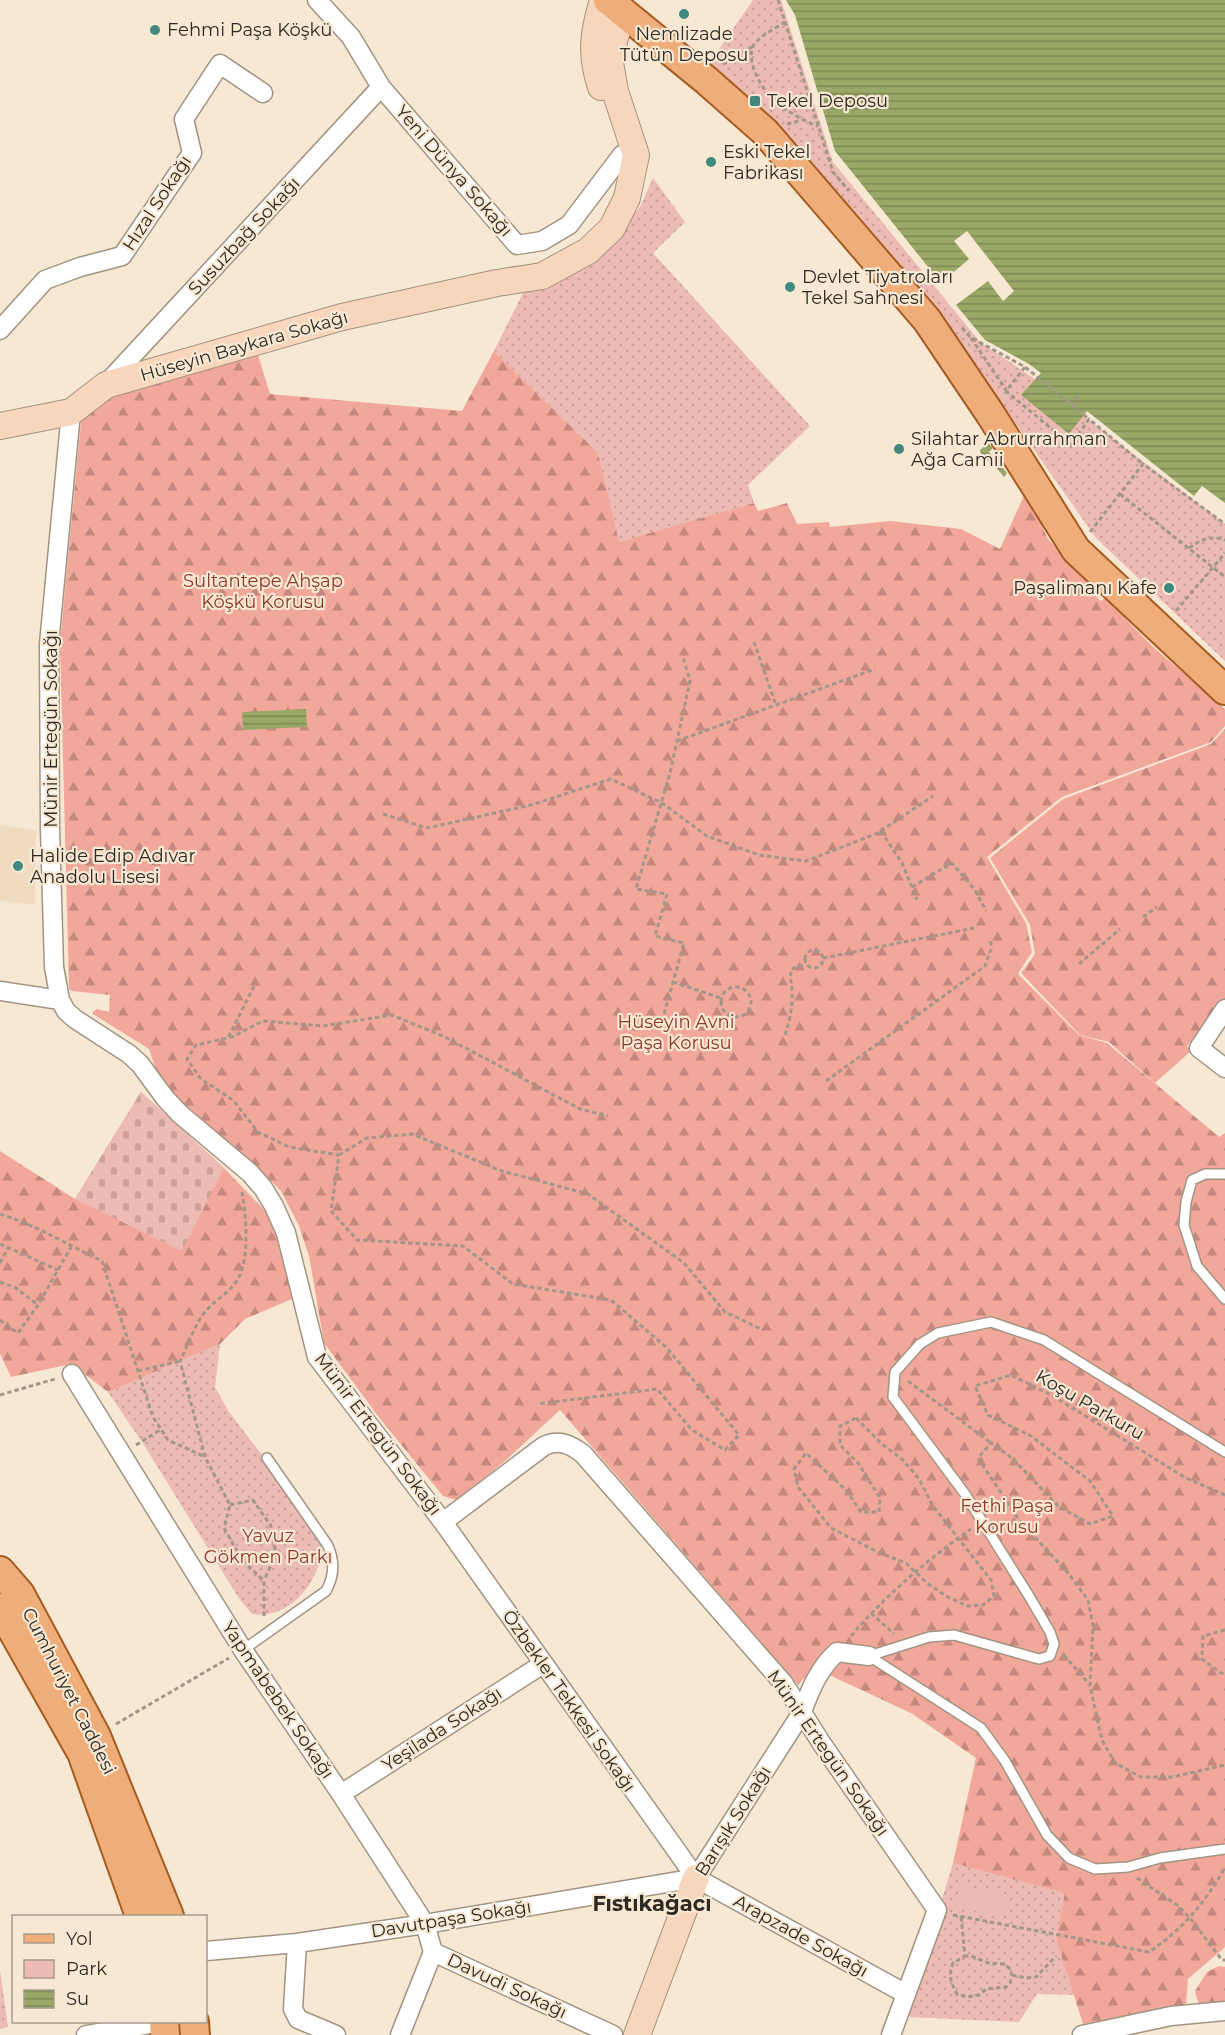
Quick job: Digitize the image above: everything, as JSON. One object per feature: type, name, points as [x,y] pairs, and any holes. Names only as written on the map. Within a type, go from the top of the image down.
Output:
[{"type":"main road","points":[[612,4],[701,76],[765,132],[927,320],[991,415],[1076,550],[1225,690]]},
{"type":"main road","name":"Cumhuriyet Caddesi","points":[[0,1572],[20,1594],[96,1736],[168,1915]]},
{"type":"main road","name":"Cumhuriyet Caddesi","points":[[1,1610],[82,1753],[139,1915]]},
{"type":"street","name":"Yeni Dünya Sokağı","points":[[317,0],[351,37],[381,87],[517,244],[542,241],[569,225],[629,155]]},
{"type":"street","points":[[612,4],[615,37],[610,63],[629,155]]},
{"type":"street","name":"Hızal Sokağı","points":[[0,330],[45,280],[80,267],[122,256],[192,153],[184,119],[220,64],[262,93]]},
{"type":"street","name":"Susuzbağ Sokağı","points":[[106,385],[381,87]]},
{"type":"street","name":"Hüseyin Baykara Sokağı","points":[[0,426],[70,412],[106,385],[342,317],[497,283],[542,276],[588,250],[612,228],[627,198],[629,155]]},
{"type":"street","name":"Münir Ertegün Sokağı","points":[[70,412],[49,644],[50,829],[54,967],[60,1000],[66,1011],[129,1054],[140,1064],[180,1114],[250,1173],[263,1188],[286,1233],[298,1277],[310,1339],[317,1357],[443,1522],[544,1446],[558,1442],[574,1447],[583,1454],[784,1684],[801,1714],[937,1910]]},
{"type":"street","points":[[0,991],[60,1000]]},
{"type":"street","points":[[1225,1010],[1198,1048],[1225,1068]]},
{"type":"street","name":"Yapmabebek Sokağı","points":[[72,1374],[243,1650],[341,1794],[425,1924],[433,1952]]},
{"type":"street","name":"Özbekler Tekkesi Sokağı","points":[[443,1522],[696,1878]]},
{"type":"street","points":[[837,1652],[868,1656]]},
{"type":"street","name":"Barışık Sokağı","points":[[637,2035],[696,1878],[801,1714],[812,1684],[829,1659],[837,1652]]},
{"type":"street","name":"Yeşilada Sokağı","points":[[341,1794],[543,1664]]},
{"type":"street","name":"Davutpaşa Sokağı","points":[[207,1951],[297,1943],[425,1924],[696,1878]]},
{"type":"street","name":"Arapzade Sokağı","points":[[696,1878],[906,1994]]},
{"type":"street","points":[[891,2035],[937,1910]]},
{"type":"street","points":[[297,1943],[293,2009],[298,2019],[336,2035]]},
{"type":"street","points":[[400,2035],[433,1952]]},
{"type":"street","name":"Davudi Sokağı","points":[[433,1952],[613,2035]]},
{"type":"street","points":[[1082,2035],[1171,2016],[1225,2011]]},
{"type":"street","points":[[86,2035],[157,2023]]},
{"type":"lane","points":[[1225,1174],[1205,1174],[1192,1180],[1186,1202],[1184,1225],[1197,1266],[1225,1299]]},
{"type":"lane","points":[[868,1656],[929,1637],[954,1635],[1039,1659],[1050,1656],[1054,1644],[1040,1614],[966,1494],[893,1397],[895,1372],[920,1344],[938,1333],[990,1322],[1044,1340],[1225,1452]]},
{"type":"lane","points":[[243,1650],[326,1591],[333,1577],[333,1558],[327,1544],[267,1458]]},
{"type":"lane","points":[[868,1656],[981,1728],[1005,1761],[1047,1835],[1069,1858],[1095,1869],[1120,1867],[1160,1858],[1225,1849]]},
{"type":"path","points":[[778,0],[833,172],[856,199]]},
{"type":"path","points":[[701,76],[712,64],[724,64],[752,47],[785,22]]},
{"type":"path","points":[[752,47],[751,61],[766,91],[781,107],[802,120],[818,126]]},
{"type":"path","points":[[962,328],[1006,391],[1071,445],[1089,419]]},
{"type":"path","points":[[970,337],[1025,367],[1143,464],[1225,524]]},
{"type":"path","points":[[1006,391],[1025,367]]},
{"type":"path","points":[[1073,406],[1077,400],[1076,394]]},
{"type":"path","points":[[1076,550],[1143,464]]},
{"type":"path","points":[[1120,494],[1225,577]]},
{"type":"path","points":[[1188,548],[1199,541],[1212,538],[1225,540]]},
{"type":"path","points":[[1161,630],[1225,553]]},
{"type":"path","points":[[754,642],[776,705]]},
{"type":"path","points":[[662,1021],[684,943],[655,936],[667,894],[636,889],[662,803],[690,681],[683,657]]},
{"type":"path","points":[[677,741],[875,669]]},
{"type":"path","points":[[383,814],[427,828],[531,805],[611,779],[662,803],[707,836],[759,855],[806,861],[881,831],[933,796]]},
{"type":"path","points":[[881,831],[902,863],[917,900]]},
{"type":"path","points":[[912,887],[952,863],[975,890],[986,910]]},
{"type":"path","points":[[1143,916],[1157,907]]},
{"type":"path","points":[[823,958],[974,928]]},
{"type":"path","points":[[1079,964],[1120,929]]},
{"type":"path","points":[[825,1081],[985,966],[991,949],[991,938]]},
{"type":"path","points":[[809,950],[818,951],[823,958],[822,964],[817,968],[810,968],[806,964],[804,958],[809,950]]},
{"type":"path","points":[[785,1035],[791,1016],[792,995],[789,980],[791,969],[806,964]]},
{"type":"path","points":[[673,982],[721,998]]},
{"type":"path","points":[[228,1038],[254,986]]},
{"type":"path","points":[[735,987],[744,990],[751,1002],[747,1011],[739,1017],[734,1017],[722,1008],[721,998],[726,990],[735,987]]},
{"type":"path","points":[[608,1116],[580,1109],[445,1037],[392,1015],[323,1026],[263,1022],[228,1038],[196,1045],[187,1059],[201,1079],[233,1100],[258,1132],[289,1147],[339,1155],[367,1138],[412,1134],[502,1171],[588,1194],[684,1263],[725,1312],[763,1330]]},
{"type":"path","points":[[339,1155],[331,1211],[357,1240],[463,1245],[513,1284],[612,1300],[666,1347],[739,1435],[725,1449],[692,1430],[657,1389],[537,1404]]},
{"type":"path","points":[[238,1163],[245,1211],[244,1257],[238,1278],[205,1312],[180,1361],[205,1457],[230,1505],[224,1528],[242,1560],[264,1581]]},
{"type":"path","points":[[0,1214],[23,1221],[102,1261],[153,1418],[168,1440],[205,1457]]},
{"type":"path","points":[[0,1244],[58,1270]]},
{"type":"path","points":[[0,1320],[18,1333],[38,1305],[71,1247]]},
{"type":"path","points":[[0,1263],[8,1248]]},
{"type":"path","points":[[0,1282],[16,1288],[38,1305]]},
{"type":"path","points":[[138,1371],[180,1361]]},
{"type":"path","points":[[895,1372],[991,1443],[978,1458],[1019,1520],[1069,1574],[1088,1600],[1093,1625],[1090,1686],[1102,1740],[1115,1763],[1141,1778],[1172,1777],[1225,1765]]},
{"type":"path","points":[[0,1395],[72,1374]]},
{"type":"path","name":"Koşu Parkuru","points":[[991,1443],[1012,1458],[1058,1506],[1090,1524],[1113,1516],[1090,1481],[1031,1436],[988,1415],[975,1386],[1011,1376],[1053,1396],[1186,1478],[1225,1495]]},
{"type":"path","points":[[856,1418],[882,1444],[903,1460],[919,1479],[933,1506],[991,1580],[994,1596],[983,1605],[967,1606],[946,1596],[916,1572],[906,1563],[880,1554],[831,1528],[798,1487],[794,1469],[806,1453],[846,1490],[861,1512],[879,1512],[880,1498],[858,1462],[840,1446],[840,1426],[856,1418]]},
{"type":"path","points":[[121,1456],[160,1430]]},
{"type":"path","points":[[230,1505],[253,1500],[271,1526],[276,1555],[264,1581],[266,1633]]},
{"type":"path","points":[[837,1652],[871,1613],[916,1572],[957,1538],[982,1521]]},
{"type":"path","points":[[871,1613],[897,1637]]},
{"type":"path","points":[[1225,1630],[1203,1636],[1202,1659],[1225,1674]]},
{"type":"path","points":[[1054,1644],[1090,1686]]},
{"type":"path","points":[[96,1736],[243,1650]]},
{"type":"path","points":[[1120,1867],[1177,1905],[1224,1959]]},
{"type":"path","points":[[937,1910],[961,1917],[1149,1952],[1171,1937],[1190,1918],[1215,1886],[1225,1867]]},
{"type":"path","points":[[961,1917],[965,1956]]},
{"type":"path","points":[[965,1956],[971,1956],[987,1963],[1004,1965],[1009,1968],[1012,1975],[1011,1983],[1006,1987],[986,1989],[979,1995],[967,1997],[957,1994],[951,1983],[950,1971],[953,1963],[965,1956]]},
{"type":"path","points":[[1012,1975],[1026,1978],[1036,1977],[1056,1956]]},
{"type":"shaded area","name":"Halide Edip Adıvar Anadolu Lisesi","points":[[0,825],[36,831],[35,905],[0,901]]},
{"type":"green space","points":[[753,0],[781,0],[833,162],[980,342],[1035,379],[1225,524],[1225,661],[1096,538],[935,309],[783,134],[710,62]]},
{"type":"green space","points":[[653,178],[685,222],[653,253],[810,426],[748,485],[754,503],[618,543],[598,453],[494,351],[524,291],[616,234],[640,207]]},
{"type":"green space","points":[[494,351],[598,453],[619,542],[754,503],[758,511],[787,503],[797,524],[829,522],[830,527],[890,521],[961,529],[1000,549],[1026,491],[1048,539],[1090,583],[1086,588],[1101,601],[1105,598],[1152,646],[1225,709],[1225,726],[1211,742],[1062,797],[987,857],[1026,923],[1032,952],[1018,974],[1079,1035],[1107,1043],[1219,1137],[1225,1133],[1225,1947],[1188,1979],[1186,2005],[1083,2024],[1056,1939],[1065,1893],[953,1863],[976,1758],[911,1713],[814,1668],[798,1685],[560,1410],[504,1462],[456,1500],[443,1496],[381,1420],[324,1343],[309,1256],[299,1226],[281,1191],[252,1162],[180,1102],[157,1073],[149,1049],[93,1014],[97,1009],[109,1012],[110,995],[71,991],[69,988],[60,642],[81,422],[93,404],[107,396],[258,355],[270,394],[462,411]]},
{"type":"green space","points":[[1225,729],[1225,1001],[1187,1046],[1191,1051],[1155,1083],[1109,1042],[1080,1035],[1021,973],[1035,954],[1030,925],[990,858],[1063,799],[1211,744]]},
{"type":"green space","points":[[141,1092],[224,1168],[277,1223],[292,1299],[245,1319],[220,1344],[108,1392],[71,1364],[11,1377],[0,1354],[0,1151],[75,1199]]},
{"type":"green space","points":[[141,1092],[224,1168],[182,1251],[75,1199]]},
{"type":"green space","name":"Yavuz Gökmen Parkı","points":[[220,1344],[215,1387],[229,1412],[315,1524],[321,1544],[320,1560],[309,1585],[289,1605],[265,1615],[252,1614],[240,1600],[144,1445],[108,1392]]},
{"type":"green space","points":[[953,1863],[1066,1893],[1056,1939],[1074,1995],[1037,1994],[1019,2022],[906,2017]]},
{"type":"green space","points":[[960,1885],[1010,1895],[1006,1916],[956,1907]]},
{"type":"green space","points":[[1219,1966],[1225,1967],[1225,2003],[1199,2006],[1195,1991],[1207,1972]]},
{"type":"green space","points":[[0,1970],[8,2027],[0,2029]]},
{"type":"water","points":[[786,0],[1225,0],[1225,503],[1202,486],[1194,496],[1087,411],[1069,434],[1021,395],[1041,373],[985,340],[956,305],[988,281],[1003,301],[1014,291],[967,231],[954,241],[969,259],[941,283],[835,151],[795,15]]},
{"type":"water","points":[[988,443],[993,448],[989,452],[1007,473],[1004,477],[995,466],[981,456],[980,450]]},
{"type":"water","points":[[306,709],[307,727],[243,730],[242,712]]},
{"type":"place","name":"Nemlizade Tütün Deposu","points":[[684,14]]},
{"type":"place","name":"Fehmi Paşa Köşkü","points":[[155,30]]},
{"type":"place","name":"Tekel Deposu","points":[[755,101]]},
{"type":"place","name":"Eski Tekel Fabrikası","points":[[711,162]]},
{"type":"place","name":"Devlet Tiyatroları Tekel Sahnesi","points":[[790,287]]},
{"type":"place","name":"Silahtar Abrurrahman Ağa Camii","points":[[899,449]]},
{"type":"place","name":"Paşalimanı Kafe","points":[[1169,588]]},
{"type":"place","name":"Halide Edip Adıvar Anadolu Lisesi","points":[[18,866]]},
{"type":"district","name":"Fıstıkağacı","points":[[652,1903]]},
{"type":"park label","name":"Sultantepe Ahşap Köşkü Korusu","points":[[263,591]]},
{"type":"park label","name":"Hüseyin Avni Paşa Korusu","points":[[676,1032]]},
{"type":"park label","name":"Fethi Paşa Korusu","points":[[1007,1516]]}]
